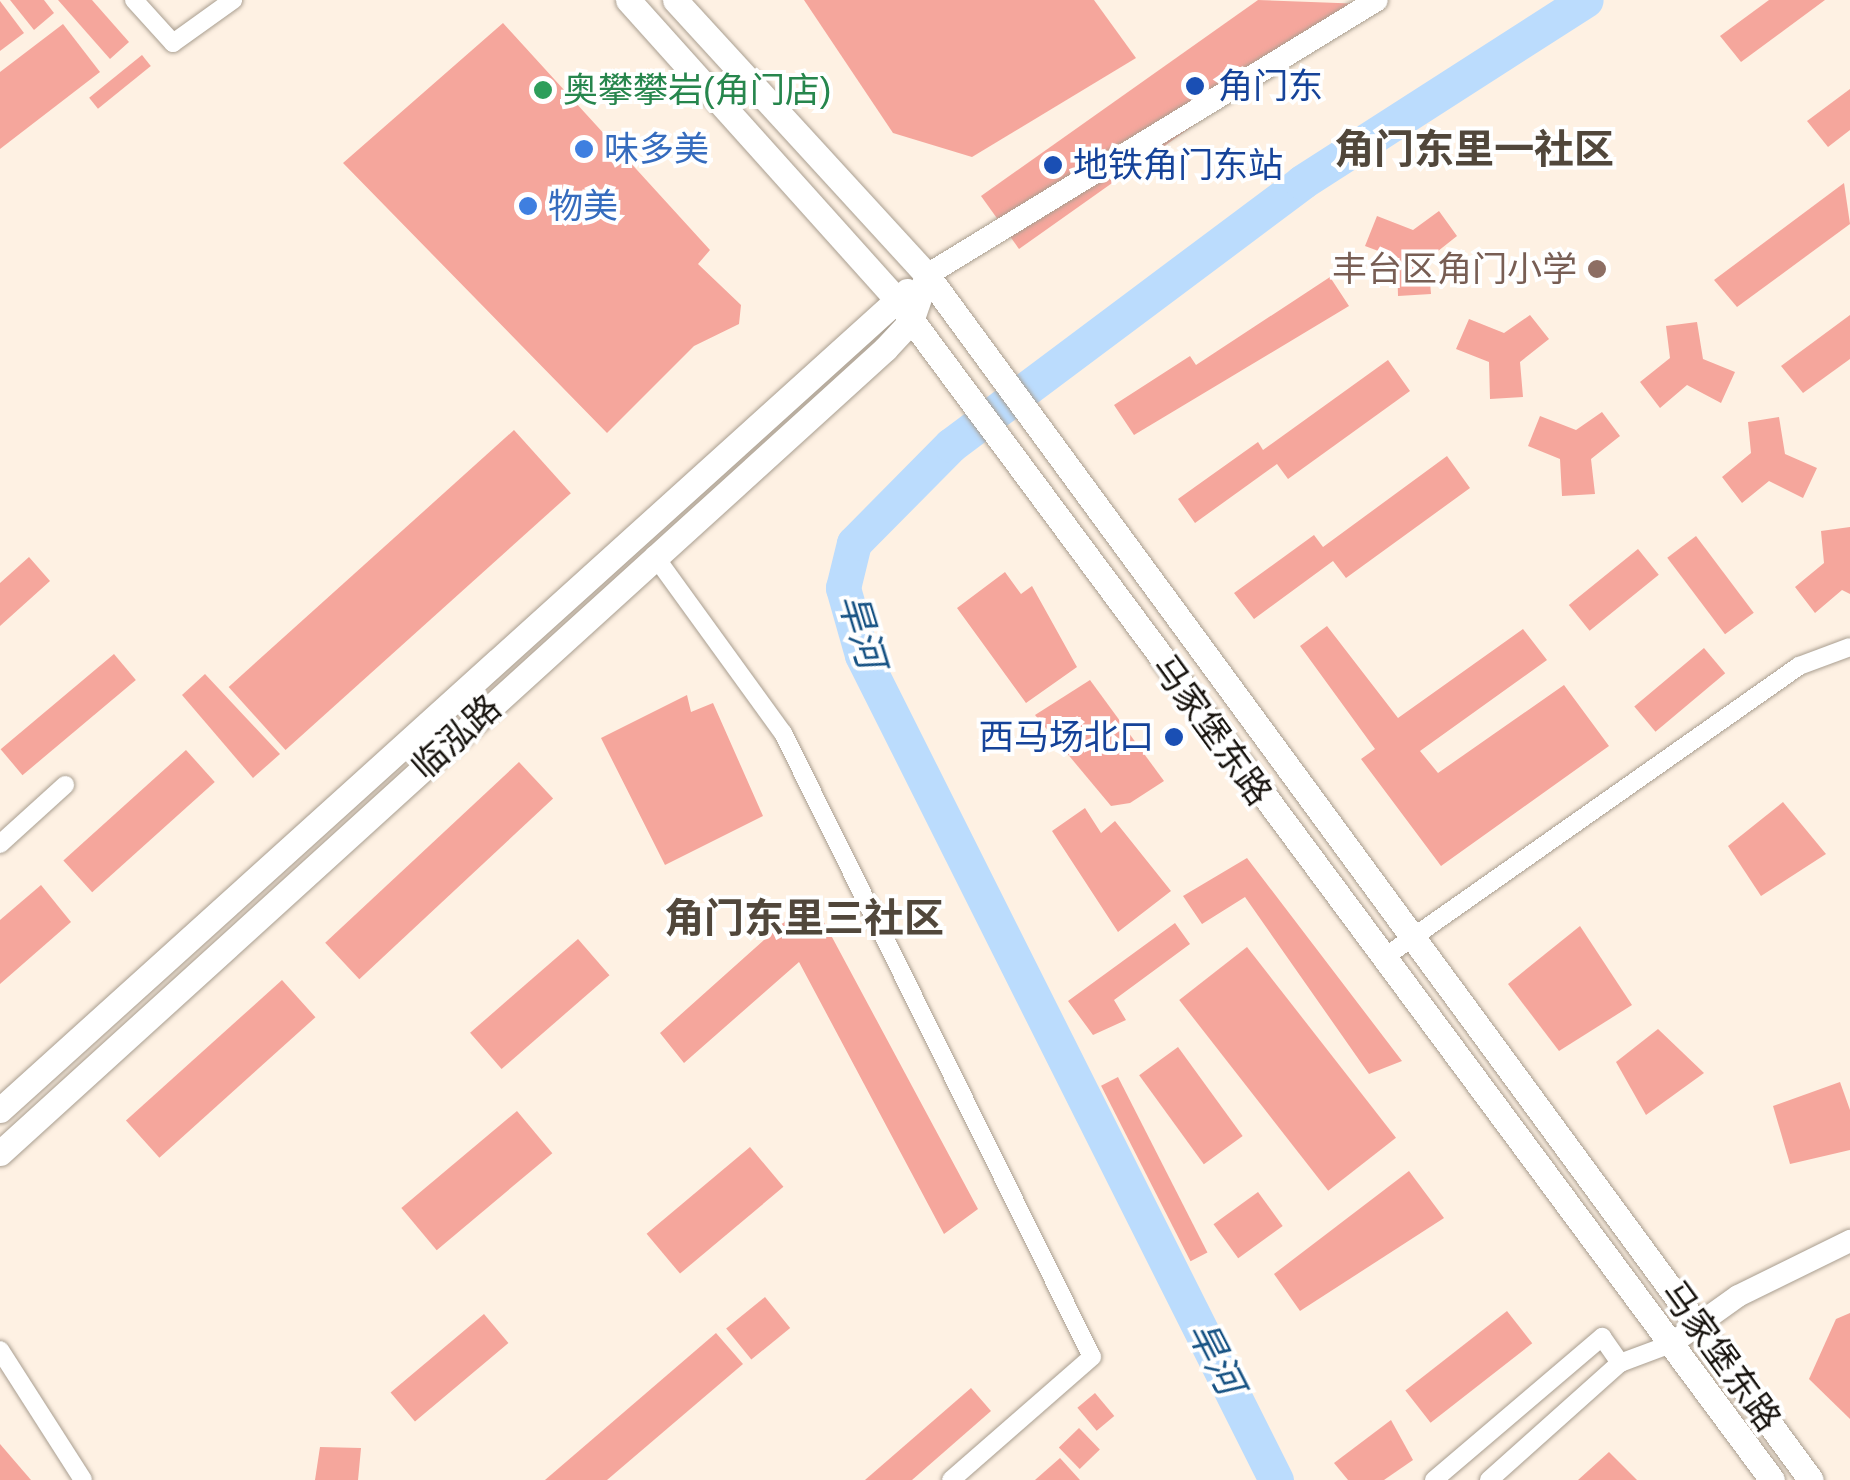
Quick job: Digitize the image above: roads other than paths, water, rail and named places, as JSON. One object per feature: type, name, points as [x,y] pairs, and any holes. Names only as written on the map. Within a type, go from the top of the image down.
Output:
[{"type":"main road","name":"马家堡东路","points":[[628,0],[896,299],[1772,1480]]},
{"type":"main road","name":"马家堡东路","points":[[675,0],[927,275],[1811,1480]]},
{"type":"main road","name":"临泓路","points":[[0,1110],[927,275]]},
{"type":"main road","points":[[912,320],[927,275]]},
{"type":"main road","name":"临泓路","points":[[0,1153],[912,320]]},
{"type":"street","points":[[134,0],[173,43],[234,0]]},
{"type":"street","points":[[927,275],[1377,0]]},
{"type":"street","points":[[654,555],[783,732],[1092,1357],[950,1480]]},
{"type":"street","points":[[1382,959],[1799,666],[1850,647]]},
{"type":"street","points":[[0,844],[65,785]]},
{"type":"street","points":[[1489,1480],[1620,1362],[1671,1344],[1697,1322],[1850,1241]]},
{"type":"street","points":[[1434,1480],[1602,1337],[1620,1362]]},
{"type":"street","points":[[0,1350],[83,1480]]},
{"type":"waterway","name":"旱河","points":[[1276,1480],[862,655],[843,588],[854,543],[951,445],[1302,182],[1586,0]]},
{"type":"place","name":"角门东","points":[[1195,86]]},
{"type":"place","name":"奥攀攀岩(角门店)","points":[[543,90]]},
{"type":"place","name":"味多美","points":[[584,149]]},
{"type":"place","name":"地铁角门东站","points":[[1053,165]]},
{"type":"place","name":"物美","points":[[528,206]]},
{"type":"place","name":"丰台区角门小学","points":[[1597,269]]},
{"type":"place","name":"西马场北口","points":[[1174,737]]},
{"type":"district","name":"角门东里一社区","points":[[1474,149]]},
{"type":"district","name":"角门东里三社区","points":[[804,918]]}]
